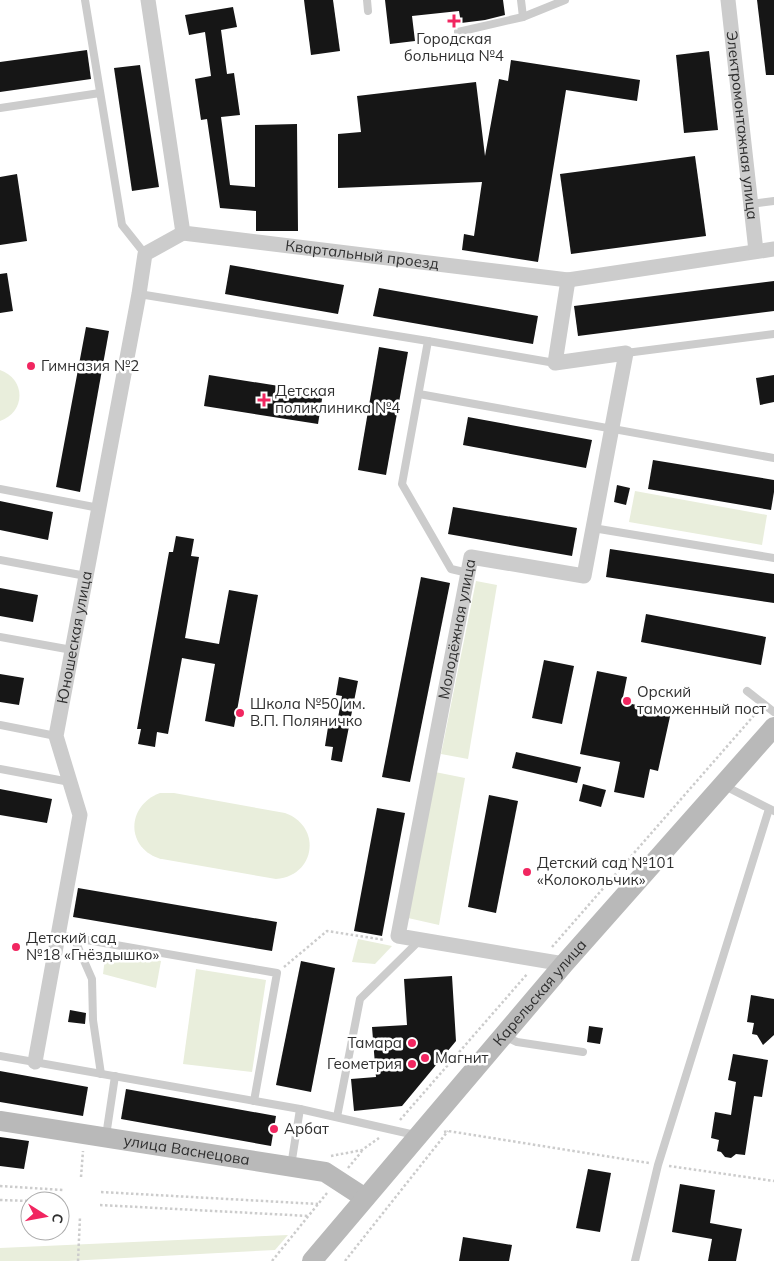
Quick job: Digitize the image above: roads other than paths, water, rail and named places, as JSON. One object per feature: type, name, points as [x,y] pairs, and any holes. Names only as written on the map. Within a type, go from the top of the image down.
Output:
[{"type":"street","points":[[145,254],[183,233],[148,0]]},
{"type":"street","name":"Электромонтажная улица","points":[[728,0],[756,251]]},
{"type":"street","name":"Квартальный проезд","points":[[183,233],[568,280],[774,249]]},
{"type":"street","name":"Юношеская улица","points":[[35,1062],[80,815],[56,736],[145,254]]},
{"type":"street","points":[[568,280],[555,363],[626,353]]},
{"type":"street","name":"Молодёжная улица","points":[[420,940],[398,936],[471,557],[584,576],[626,353]]},
{"type":"street","name":"Карельская улица","points":[[312,1261],[564,964],[774,727]]},
{"type":"street","points":[[420,940],[564,964]]},
{"type":"street","name":"улица Васнецова","points":[[0,1121],[325,1172],[365,1198]]},
{"type":"lane","points":[[85,0],[122,225],[145,254]]},
{"type":"lane","points":[[367,0],[368,11]]},
{"type":"lane","points":[[521,0],[523,17]]},
{"type":"lane","points":[[458,32],[523,17],[565,0]]},
{"type":"lane","points":[[0,108],[100,93]]},
{"type":"lane","points":[[751,204],[774,201]]},
{"type":"lane","points":[[139,294],[555,363]]},
{"type":"lane","points":[[626,353],[774,334]]},
{"type":"lane","points":[[428,341],[402,484],[451,569],[468,573]]},
{"type":"lane","points":[[419,394],[774,458]]},
{"type":"lane","points":[[0,489],[99,508]]},
{"type":"lane","points":[[593,528],[774,558]]},
{"type":"lane","points":[[0,560],[86,576]]},
{"type":"lane","points":[[0,637],[72,650]]},
{"type":"lane","points":[[747,691],[774,712]]},
{"type":"lane","points":[[0,725],[56,736]]},
{"type":"lane","points":[[0,769],[70,782]]},
{"type":"lane","points":[[634,1261],[658,1165],[771,810],[723,785]]},
{"type":"lane","points":[[58,935],[277,973],[254,1101]]},
{"type":"lane","points":[[74,938],[92,979],[93,1020],[101,1074]]},
{"type":"lane","points":[[337,1117],[360,999],[420,940]]},
{"type":"lane","points":[[503,1036],[517,1042],[583,1052]]},
{"type":"lane","points":[[0,1056],[300,1109],[418,1136]]},
{"type":"lane","points":[[105,1138],[115,1076]]},
{"type":"lane","points":[[292,1166],[300,1109]]},
{"type":"place","name":"Городская больница №4","points":[[454,21]]},
{"type":"place","name":"Гимназия №2","points":[[31,366]]},
{"type":"place","name":"Детская поликлиника №4","points":[[264,400]]},
{"type":"place","name":"Орский таможенный пост","points":[[627,701]]},
{"type":"place","name":"Школа №50 им. В.П. Поляничко","points":[[240,713]]},
{"type":"place","name":"Детский сад №101 «Колокольчик»","points":[[527,872]]},
{"type":"place","name":"Детский сад №18 «Гнёздышко»","points":[[16,947]]},
{"type":"place","name":"Тамара","points":[[412,1043]]},
{"type":"place","name":"Магнит","points":[[425,1058]]},
{"type":"place","name":"Геометрия","points":[[412,1064]]},
{"type":"place","name":"Арбат","points":[[274,1129]]}]
